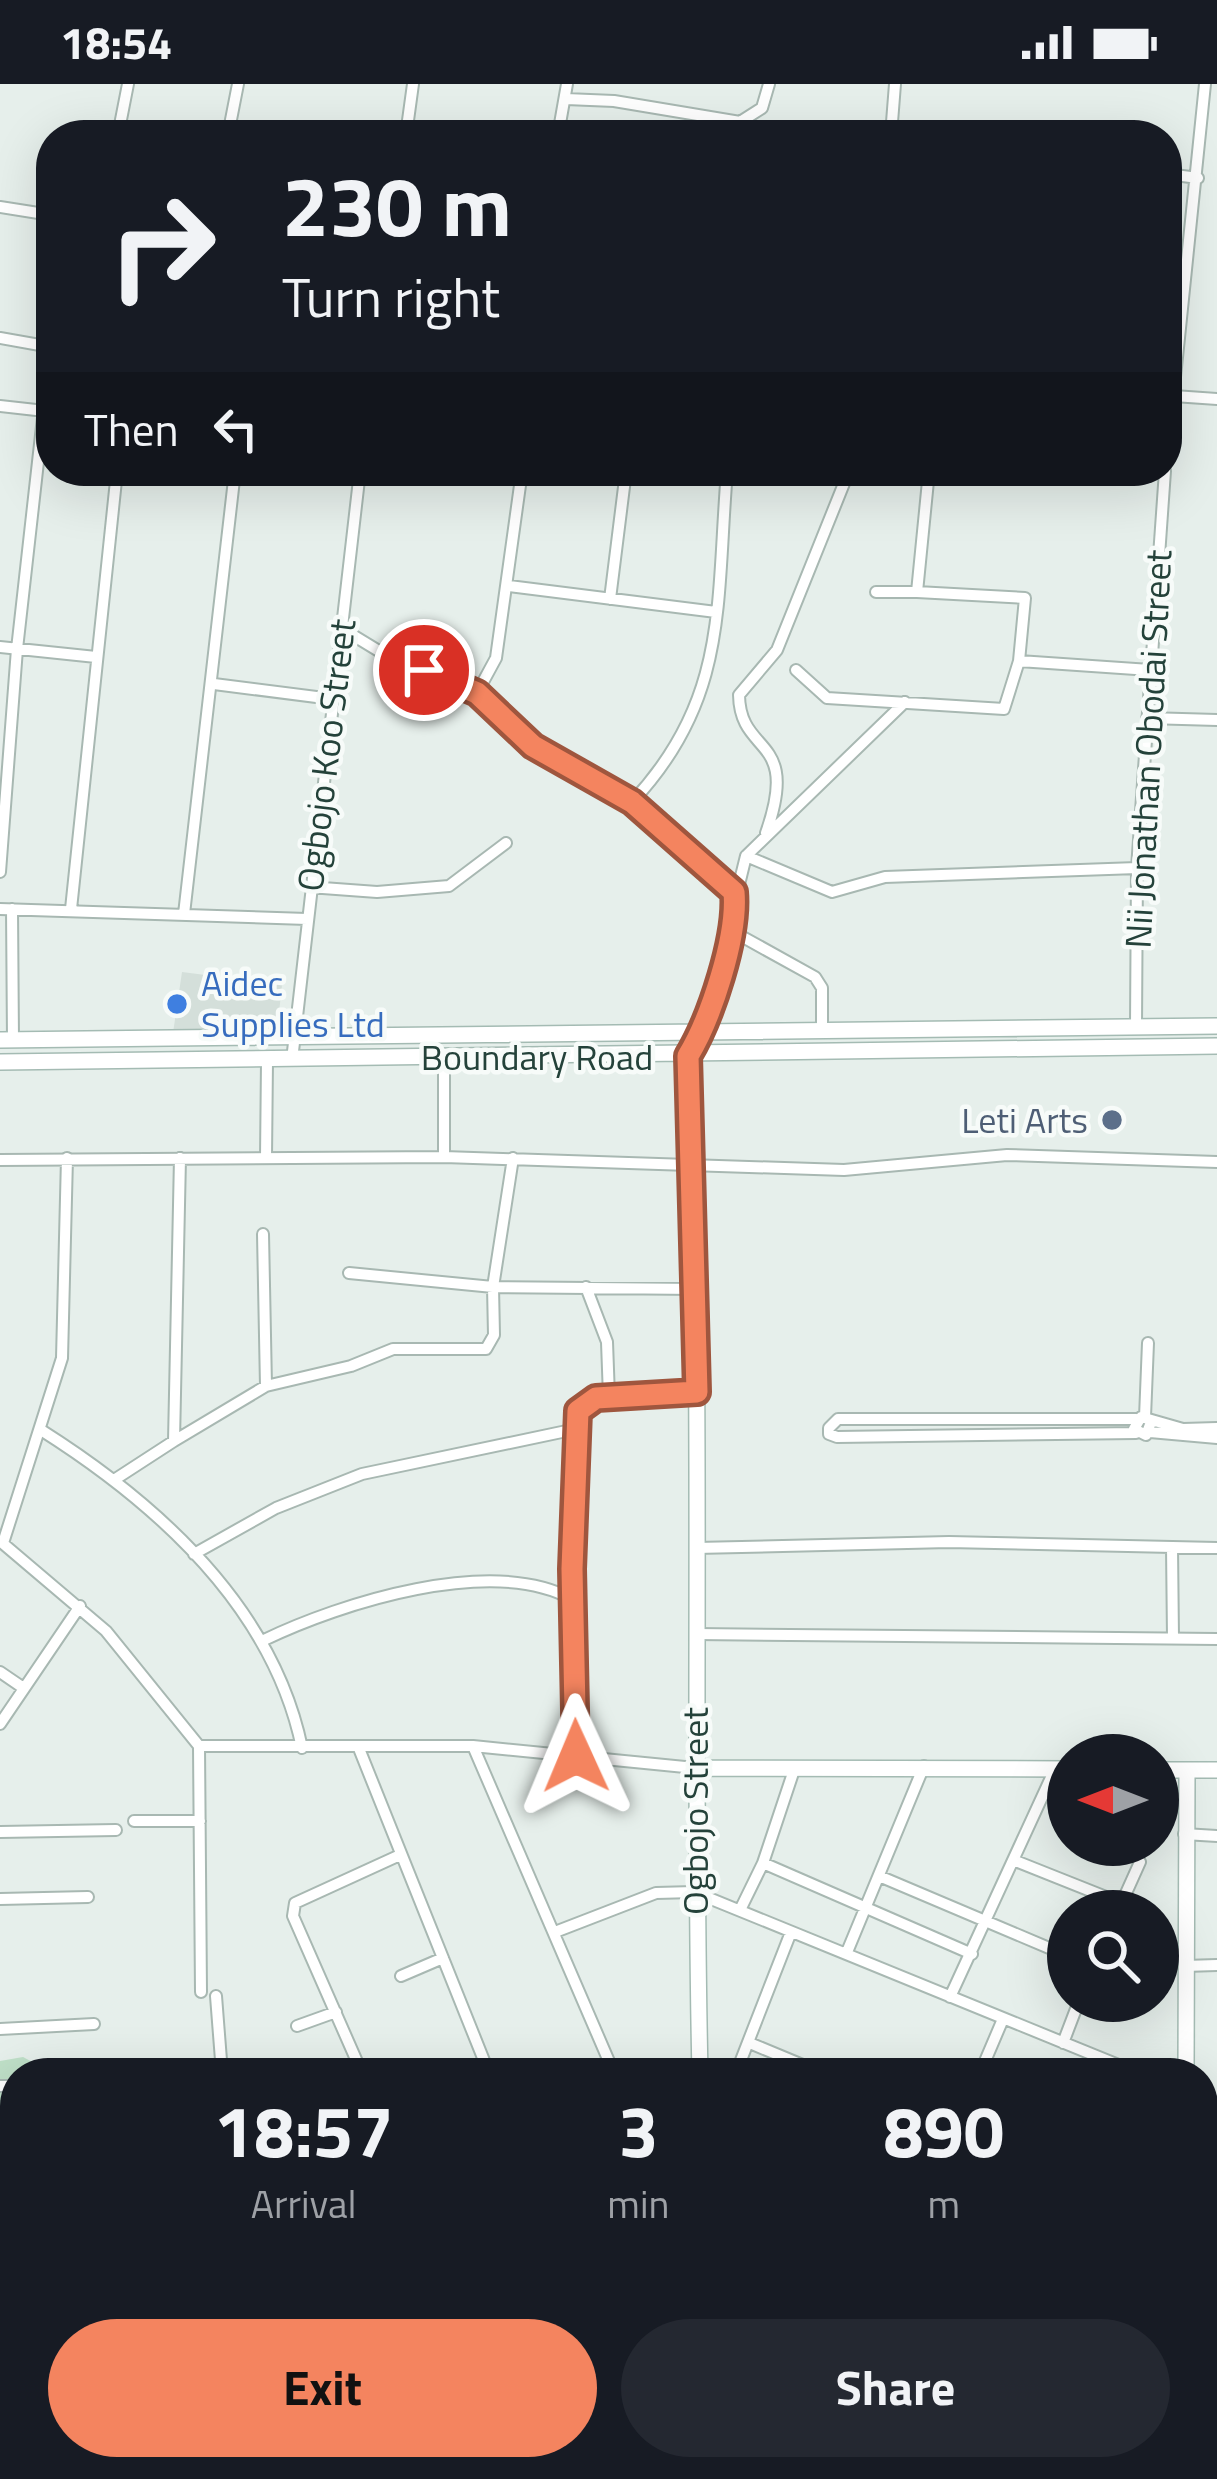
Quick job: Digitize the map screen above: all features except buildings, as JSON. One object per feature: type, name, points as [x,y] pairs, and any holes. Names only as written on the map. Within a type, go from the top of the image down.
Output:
[{"type":"main road","name":"Boundary Road","points":[[6,1040],[1217,1026]]},
{"type":"main road","points":[[688,1056],[703,1031]]},
{"type":"main road","name":"Boundary Road","points":[[0,1062],[1217,1046]]},
{"type":"main road","name":"Ogbojo Street","points":[[688,1056],[698,1289],[694,1892],[700,2058]]},
{"type":"main road","points":[[694,1768],[1047,1769]]},
{"type":"main road","points":[[1179,1770],[1217,1770]]},
{"type":"main road","points":[[1186,2058],[1187,1770]]},
{"type":"street","points":[[121,120],[128,84]]},
{"type":"street","points":[[231,120],[238,84]]},
{"type":"street","points":[[408,120],[412,84]]},
{"type":"street","points":[[561,120],[567,84]]},
{"type":"street","points":[[743,120],[762,108],[769,84]]},
{"type":"street","points":[[892,120],[895,84]]},
{"type":"street","points":[[1182,323],[1205,84]]},
{"type":"street","points":[[566,100],[614,101],[728,120]]},
{"type":"street","points":[[1182,176],[1198,178]]},
{"type":"street","points":[[0,207],[36,213]]},
{"type":"street","points":[[0,338],[36,344]]},
{"type":"street","points":[[1182,397],[1217,399]]},
{"type":"street","points":[[0,406],[36,410]]},
{"type":"street","points":[[0,872],[17,649],[36,486]]},
{"type":"street","points":[[71,909],[115,486]]},
{"type":"street","points":[[184,914],[234,486]]},
{"type":"street","name":"Ogbojo Koo Street","points":[[292,1060],[358,486]]},
{"type":"street","points":[[477,693],[496,658],[520,486]]},
{"type":"street","points":[[610,599],[624,486]]},
{"type":"street","points":[[632,802],[662,770],[693,718],[714,657],[727,486]]},
{"type":"street","points":[[766,832],[781,779],[740,707],[739,695],[777,650],[843,486]]},
{"type":"street","points":[[917,592],[928,486]]},
{"type":"street","name":"Nii Jonathan Obodai Street","points":[[1136,1026],[1137,868],[1164,486]]},
{"type":"street","points":[[508,586],[716,612]]},
{"type":"street","points":[[796,670],[827,698],[1004,709],[1019,661],[1025,598],[876,592]]},
{"type":"street","points":[[341,628],[392,659],[477,693],[533,746],[632,802],[734,892]]},
{"type":"street","points":[[0,647],[96,657]]},
{"type":"street","points":[[1019,661],[1150,670]]},
{"type":"street","points":[[214,684],[332,699]]},
{"type":"street","points":[[703,1031],[732,931],[734,892],[746,856],[905,702]]},
{"type":"street","points":[[1147,718],[1217,720]]},
{"type":"street","points":[[309,887],[377,892],[448,886],[506,843]]},
{"type":"street","points":[[746,856],[832,892],[885,877],[1137,868]]},
{"type":"street","points":[[6,1040],[6,909],[307,920]]},
{"type":"street","points":[[732,931],[815,977],[822,988],[822,1030]]},
{"type":"street","points":[[443,1057],[444,1157]]},
{"type":"street","points":[[266,1157],[267,1060]]},
{"type":"street","points":[[0,1160],[444,1157],[888,1169],[1006,1155],[1217,1162]]},
{"type":"street","points":[[175,1441],[180,1157]]},
{"type":"street","points":[[67,1158],[62,1358],[1,1542],[80,1606],[139,1665],[199,1746],[201,1992]]},
{"type":"street","points":[[118,1478],[266,1386],[351,1366],[393,1349],[486,1349],[495,1330],[493,1287],[513,1158]]},
{"type":"street","points":[[263,1234],[266,1386]]},
{"type":"street","points":[[349,1274],[493,1287],[698,1289]]},
{"type":"street","points":[[586,1287],[607,1342],[609,1396]]},
{"type":"street","points":[[1144,1425],[1148,1343]]},
{"type":"street","points":[[576,1756],[572,1569],[578,1411],[584,1403],[609,1396],[697,1392]]},
{"type":"street","points":[[1217,1428],[1144,1425],[838,1420],[829,1427],[829,1434],[837,1437],[1144,1425],[1217,1438]]},
{"type":"street","points":[[194,1554],[276,1508],[362,1474],[576,1429]]},
{"type":"street","points":[[41,1430],[118,1478],[194,1554],[264,1640],[296,1715],[302,1748]]},
{"type":"street","points":[[696,1548],[949,1542],[1217,1548]]},
{"type":"street","points":[[1172,1547],[1173,1638]]},
{"type":"street","points":[[552,1588],[572,1569]]},
{"type":"street","points":[[264,1640],[367,1599],[466,1586],[552,1588],[572,1599]]},
{"type":"street","points":[[0,1724],[80,1606]]},
{"type":"street","points":[[696,1634],[1217,1639]]},
{"type":"street","points":[[0,1672],[22,1688]]},
{"type":"street","points":[[199,1746],[473,1746],[694,1768]]},
{"type":"street","points":[[358,1746],[483,2058]]},
{"type":"street","points":[[473,1746],[608,2058]]},
{"type":"street","points":[[847,1952],[924,1766]]},
{"type":"street","points":[[741,1908],[763,1863],[794,1770]]},
{"type":"street","points":[[950,1997],[1047,1796]]},
{"type":"street","points":[[134,1821],[200,1821]]},
{"type":"street","points":[[0,1832],[116,1830]]},
{"type":"street","points":[[1184,1834],[1217,1836]]},
{"type":"street","points":[[356,2058],[293,1916],[295,1903],[400,1855]]},
{"type":"street","points":[[1013,1860],[1081,1890]]},
{"type":"street","points":[[763,1863],[972,1954]]},
{"type":"street","points":[[880,1876],[1047,1948]]},
{"type":"street","points":[[555,1933],[656,1893],[694,1892],[847,1952],[1091,2058]]},
{"type":"street","points":[[0,1899],[88,1897]]},
{"type":"street","points":[[744,2058],[791,1933]]},
{"type":"street","points":[[400,1976],[443,1958]]},
{"type":"street","points":[[1185,1966],[1217,1965]]},
{"type":"street","points":[[216,1996],[221,2058]]},
{"type":"street","points":[[297,2026],[336,2012]]},
{"type":"street","points":[[986,2058],[1003,2019]]},
{"type":"street","points":[[1063,2043],[1071,2022]]},
{"type":"street","points":[[0,2029],[94,2024]]},
{"type":"street","points":[[752,2044],[785,2058]]},
{"type":"shaded area","points":[[182,972],[282,985],[277,1031],[173,1033]]},
{"type":"place","name":"Aidec Supplies Ltd","points":[[177,1004]]},
{"type":"place","name":"Leti Arts","points":[[1112,1120]]},
{"type":"route","points":[[424,670],[477,693],[533,746],[632,802],[734,892],[732,931],[703,1031],[688,1056],[698,1289],[697,1392],[596,1398],[578,1411],[572,1569],[576,1756]]}]
